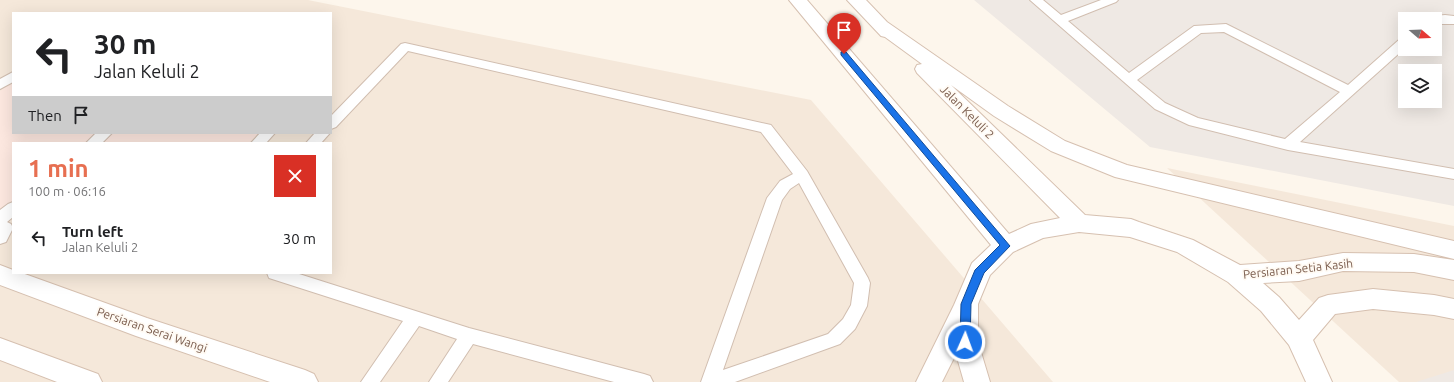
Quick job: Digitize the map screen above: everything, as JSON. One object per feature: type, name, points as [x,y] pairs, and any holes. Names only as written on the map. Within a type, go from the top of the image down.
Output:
[{"type":"street","points":[[798,0],[1006,246]]},
{"type":"street","name":"Jalan Keluli 2","points":[[856,0],[877,23],[1079,223]]},
{"type":"street","points":[[877,23],[1001,111],[1058,146],[1123,172],[1454,250]]},
{"type":"street","points":[[929,382],[966,304],[980,270],[1006,246],[1039,230],[1079,223],[1131,228],[1185,246],[1236,275],[1270,304],[1299,338],[1319,382]]},
{"type":"street","name":"Persiaran Setia Kasih","points":[[1236,275],[1299,271],[1343,262],[1414,263],[1454,270]]},
{"type":"street","name":"Persiaran Serai Wangi","points":[[0,276],[145,328],[305,382]]},
{"type":"street","points":[[1299,338],[1328,305],[1373,299],[1434,305],[1454,309]]},
{"type":"street","points":[[966,304],[965,342],[977,382]]},
{"type":"street","points":[[0,349],[89,382]]},
{"type":"lane","points":[[1036,0],[1160,106],[1194,122],[1288,145],[1454,174]]},
{"type":"lane","points":[[1059,20],[1112,0]]},
{"type":"lane","points":[[1442,19],[1454,20]]},
{"type":"lane","points":[[1128,80],[1198,29],[1226,28],[1349,91]]},
{"type":"lane","points":[[332,123],[404,47],[761,126],[770,130],[802,175],[862,282],[859,306],[849,324],[834,339],[711,382]]},
{"type":"lane","points":[[1288,145],[1398,47]]},
{"type":"lane","points":[[0,85],[12,77]]},
{"type":"lane","points":[[94,142],[104,134]]},
{"type":"lane","points":[[259,142],[267,134]]},
{"type":"lane","points":[[315,142],[322,134]]},
{"type":"lane","points":[[711,382],[775,198],[785,185],[802,175]]},
{"type":"lane","points":[[0,219],[12,209]]},
{"type":"lane","points":[[0,225],[12,229]]},
{"type":"lane","points":[[0,225],[5,228],[0,238]]},
{"type":"lane","points":[[278,274],[469,335],[644,382]]},
{"type":"lane","points":[[370,382],[416,317]]},
{"type":"lane","points":[[438,382],[469,335]]},
{"type":"shaded area","points":[[0,0],[308,0],[811,100],[1053,382],[0,382]]},
{"type":"shaded area","points":[[974,0],[1454,0],[1454,206],[1150,147]]},
{"type":"shaded area","points":[[12,82],[12,134],[258,134],[250,142],[12,142],[12,219],[0,216],[0,91]]},
{"type":"shaded area","points":[[1167,168],[1454,226],[1454,382],[1399,382]]},
{"type":"shaded area","points":[[1454,370],[1454,382],[1416,382]]},
{"type":"route","points":[[844,54],[1006,246],[980,270],[966,304],[965,342]]}]
